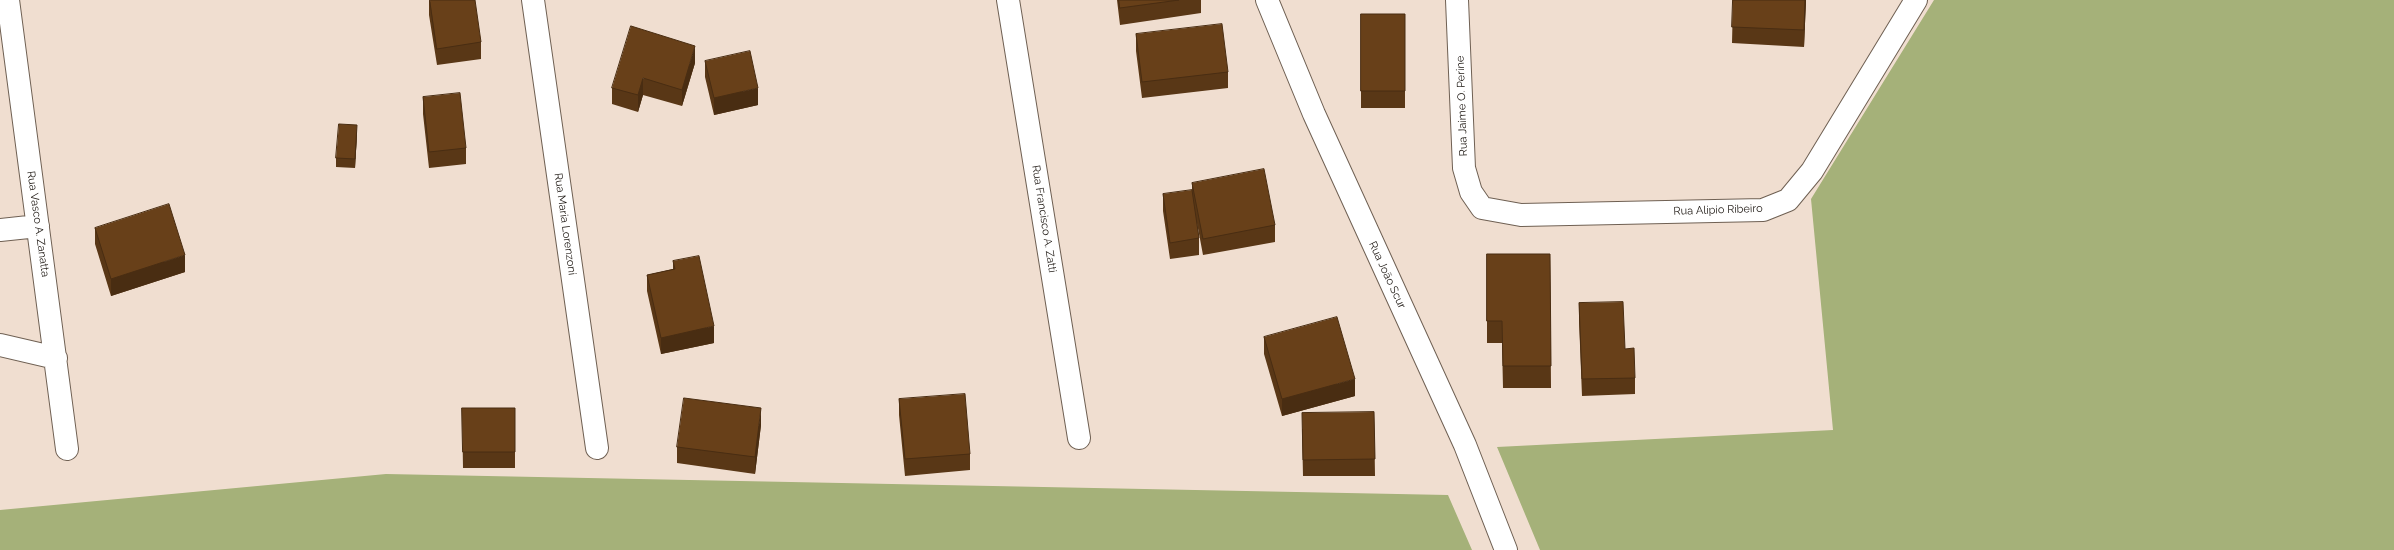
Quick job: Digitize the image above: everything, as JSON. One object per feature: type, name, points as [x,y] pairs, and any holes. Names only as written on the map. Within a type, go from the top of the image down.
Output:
[{"type":"street","name":"Rua Vasco A. Zanatta","points":[[8,0],[67,449]]},
{"type":"street","name":"Rua Maria Lorenzoni","points":[[533,0],[597,448]]},
{"type":"street","name":"Rua Francisco A. Zatti","points":[[1008,0],[1079,438]]},
{"type":"street","name":"Rua João Scur","points":[[1267,0],[1314,114],[1465,445],[1506,550]]},
{"type":"street","name":"Rua Jaime O. Perine","points":[[1457,0],[1464,168],[1471,192],[1482,208]]},
{"type":"street","name":"Rua Alipio Ribeiro","points":[[1482,208],[1521,215],[1763,210],[1788,200],[1812,171],[1916,0]]},
{"type":"street","points":[[0,230],[38,226]]},
{"type":"street","points":[[0,345],[56,358]]},
{"type":"green space","points":[[1934,0],[2394,0],[2394,550],[1540,550],[1497,447],[1833,430],[1811,199]]},
{"type":"green space","points":[[386,474],[1448,495],[1472,550],[0,550],[0,510]]},
{"type":"building","points":[[430,0],[475,0],[481,42],[437,49]]},
{"type":"building","points":[[1119,0],[1179,0],[1120,8]]},
{"type":"building","points":[[1733,0],[1805,0],[1804,30],[1732,27]]},
{"type":"building","points":[[1361,14],[1405,14],[1405,91],[1361,91]]},
{"type":"building","points":[[1222,24],[1228,72],[1142,82],[1136,34]]},
{"type":"building","points":[[631,26],[695,46],[682,90],[643,78],[638,95],[612,88]]},
{"type":"building","points":[[750,51],[758,88],[714,98],[705,61]]},
{"type":"building","points":[[460,93],[466,148],[429,152],[423,97]]},
{"type":"building","points":[[339,124],[357,125],[355,159],[336,158]]},
{"type":"building","points":[[1264,169],[1275,225],[1203,239],[1192,183]]},
{"type":"building","points":[[1192,190],[1199,238],[1170,243],[1163,194]]},
{"type":"building","points":[[169,204],[185,255],[111,279],[95,228]]},
{"type":"building","points":[[1487,254],[1550,254],[1551,366],[1503,366],[1502,321],[1487,321]]},
{"type":"building","points":[[699,256],[714,326],[661,338],[647,275],[675,269],[673,261]]},
{"type":"building","points":[[1623,302],[1625,349],[1634,348],[1635,378],[1582,379],[1579,303]]},
{"type":"building","points":[[1337,317],[1355,379],[1282,399],[1264,337]]},
{"type":"building","points":[[965,394],[970,454],[905,459],[899,399]]},
{"type":"building","points":[[684,398],[761,408],[755,457],[677,447]]},
{"type":"building","points":[[462,408],[515,408],[515,452],[463,452]]},
{"type":"building","points":[[1374,412],[1375,459],[1303,460],[1302,413]]}]
